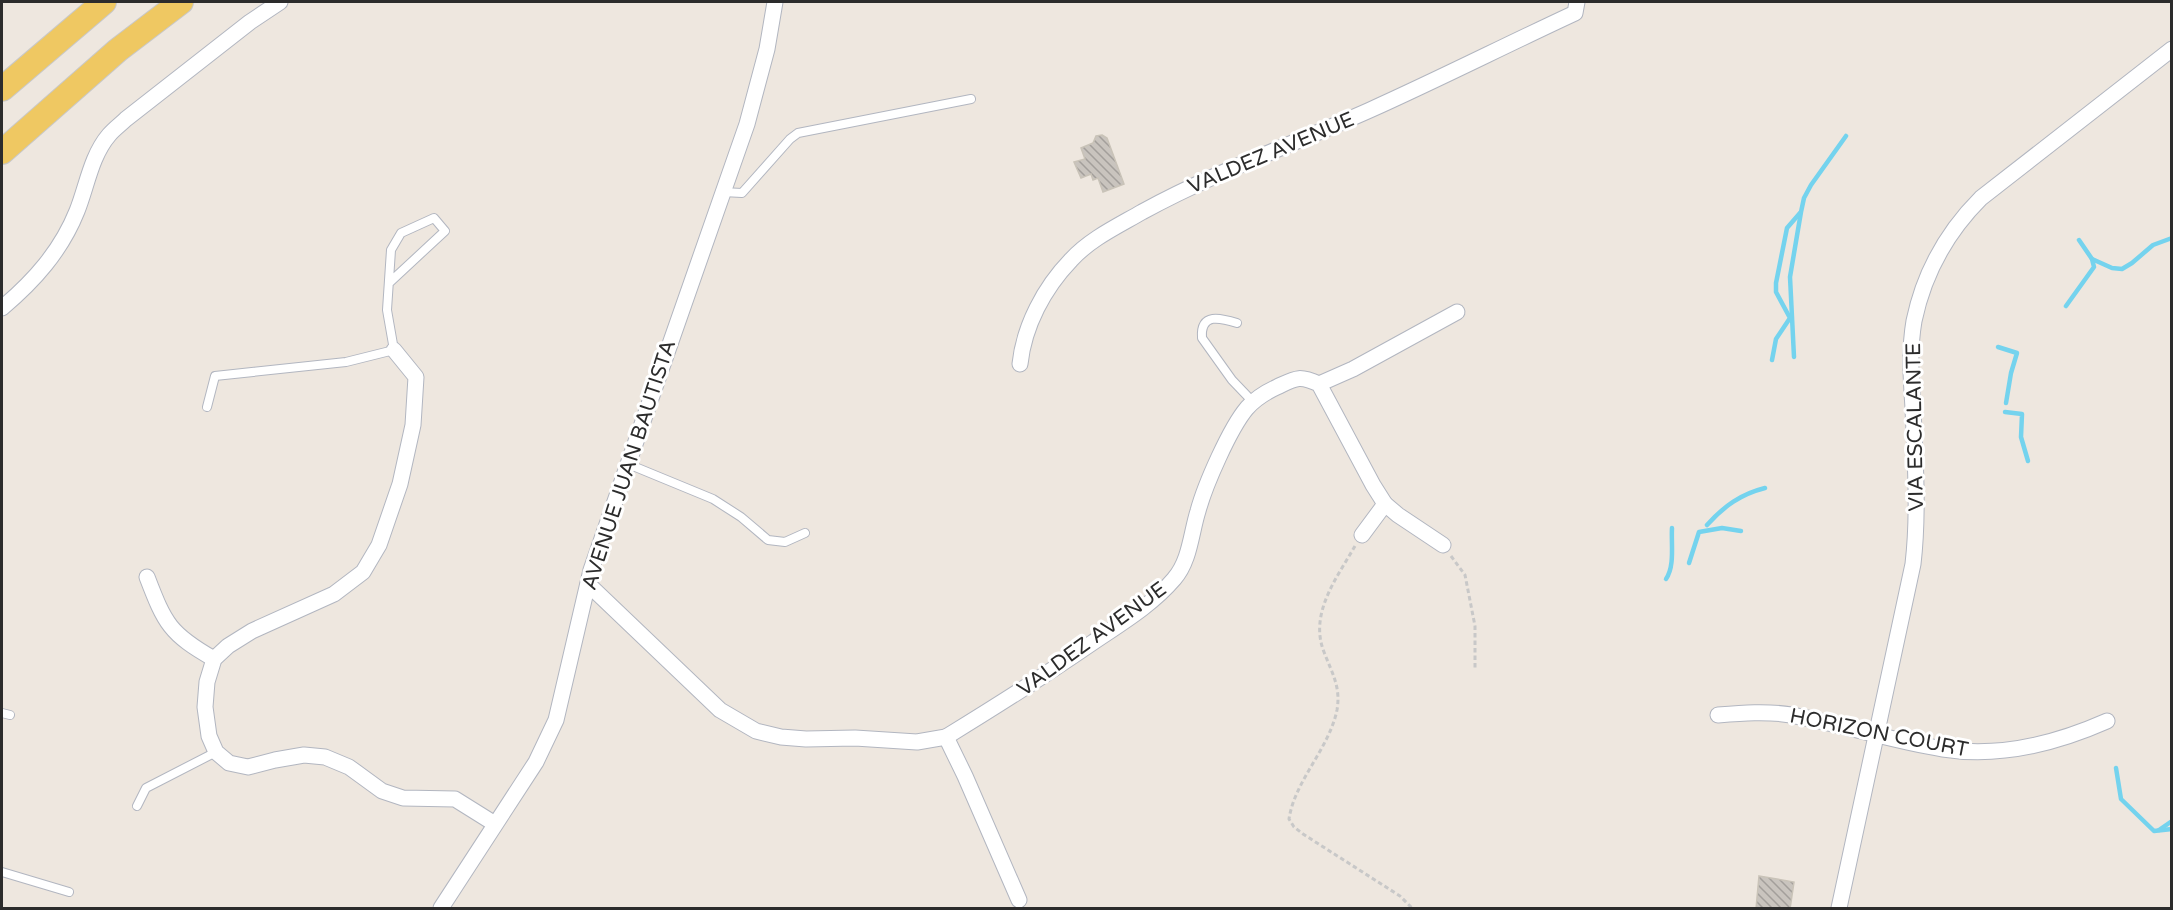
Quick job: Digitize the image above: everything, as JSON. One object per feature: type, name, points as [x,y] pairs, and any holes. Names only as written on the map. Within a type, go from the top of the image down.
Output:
[{"type":"main road","points":[[2,89],[104,2]]},
{"type":"main road","points":[[2,152],[118,50],[181,2]]},
{"type":"street","points":[[2,308],[46,265],[63,239],[77,211],[94,162],[108,136],[126,119],[250,22],[280,2]]},
{"type":"street","name":"AVENUE JUAN BAUTISTA","points":[[441,909],[536,762],[556,720],[588,584],[756,94],[775,2]]},
{"type":"street","name":"VALDEZ AVENUE","points":[[1020,364],[1022,344],[1034,315],[1051,285],[1072,259],[1107,231],[1184,189],[1370,110],[1575,13],[1577,2]]},
{"type":"street","name":"VIA ESCALANTE","points":[[1839,909],[1913,564],[1916,536],[1911,348],[1921,294],[1932,266],[1962,217],[1981,198],[2172,50]]},
{"type":"street","points":[[1443,545],[1385,504],[1319,384],[1353,369],[1457,312]]},
{"type":"street","points":[[394,350],[416,378],[413,425],[400,484],[379,544],[363,572],[334,594],[252,631],[228,646],[214,659],[207,682],[205,707],[209,736],[216,752],[229,763],[248,767],[303,755],[325,757],[349,767],[382,791],[403,798],[455,800],[495,824]]},
{"type":"street","name":"VALDEZ AVENUE","points":[[946,737],[1015,695],[1160,594],[1176,577],[1185,560],[1198,508],[1218,461],[1247,408],[1267,391],[1296,378],[1303,377],[1319,384]]},
{"type":"street","points":[[1362,535],[1385,504]]},
{"type":"street","points":[[147,577],[161,615],[176,634],[214,659]]},
{"type":"street","points":[[588,584],[720,710],[756,731],[782,737],[806,739],[855,738],[917,742],[946,737],[1019,900]]},
{"type":"street","name":"HORIZON COURT","points":[[1718,715],[1750,712],[1790,715],[1945,750],[1976,751],[2011,750],[2048,743],[2079,734],[2107,721]]},
{"type":"lane","points":[[723,192],[742,194],[790,139],[798,133],[971,99]]},
{"type":"lane","points":[[207,407],[215,376],[346,362],[394,350],[387,310],[389,283],[392,250],[401,233],[434,218],[444,231],[389,283]]},
{"type":"lane","points":[[1237,323],[1219,317],[1215,318],[1204,324],[1202,338],[1232,380],[1254,403]]},
{"type":"lane","points":[[628,464],[712,499],[741,517],[768,540],[785,542],[805,533]]},
{"type":"lane","points":[[137,807],[146,788],[216,752]]},
{"type":"lane","points":[[2,872],[69,892]]},
{"type":"path","points":[[1362,535],[1340,571],[1322,608],[1318,628],[1338,687],[1336,711],[1324,742],[1294,802],[1289,819],[1294,827],[1303,834],[1400,896],[1412,909]]},
{"type":"path","points":[[1443,545],[1465,575],[1475,626],[1475,670]]},
{"type":"building","points":[[1102,135],[1107,138],[1124,184],[1103,192],[1098,178],[1093,180],[1091,174],[1081,178],[1074,162],[1085,159],[1081,148],[1093,143],[1096,136]]},
{"type":"building","points":[[1759,876],[1794,882],[1790,909],[1756,909]]},
{"type":"waterway","points":[[1794,357],[1790,277],[1804,198],[1846,136]]},
{"type":"waterway","points":[[1772,360],[1776,339],[1790,318],[1776,292],[1776,283],[1787,228],[1800,213]]},
{"type":"waterway","points":[[2092,259],[2112,268],[2122,269],[2153,245],[2172,238]]},
{"type":"waterway","points":[[2066,306],[2094,267],[2092,259],[2079,240]]},
{"type":"waterway","points":[[1998,347],[2017,353],[2006,403]]},
{"type":"waterway","points":[[2005,412],[2022,414],[2021,437],[2028,461]]},
{"type":"waterway","points":[[1707,525],[1733,502],[1765,488]]},
{"type":"waterway","points":[[1666,579],[1672,561],[1672,528]]},
{"type":"waterway","points":[[1689,563],[1699,532],[1722,528],[1741,531]]},
{"type":"waterway","points":[[2116,768],[2121,799],[2154,831],[2172,829]]},
{"type":"waterway","points":[[2159,830],[2172,821]]}]
